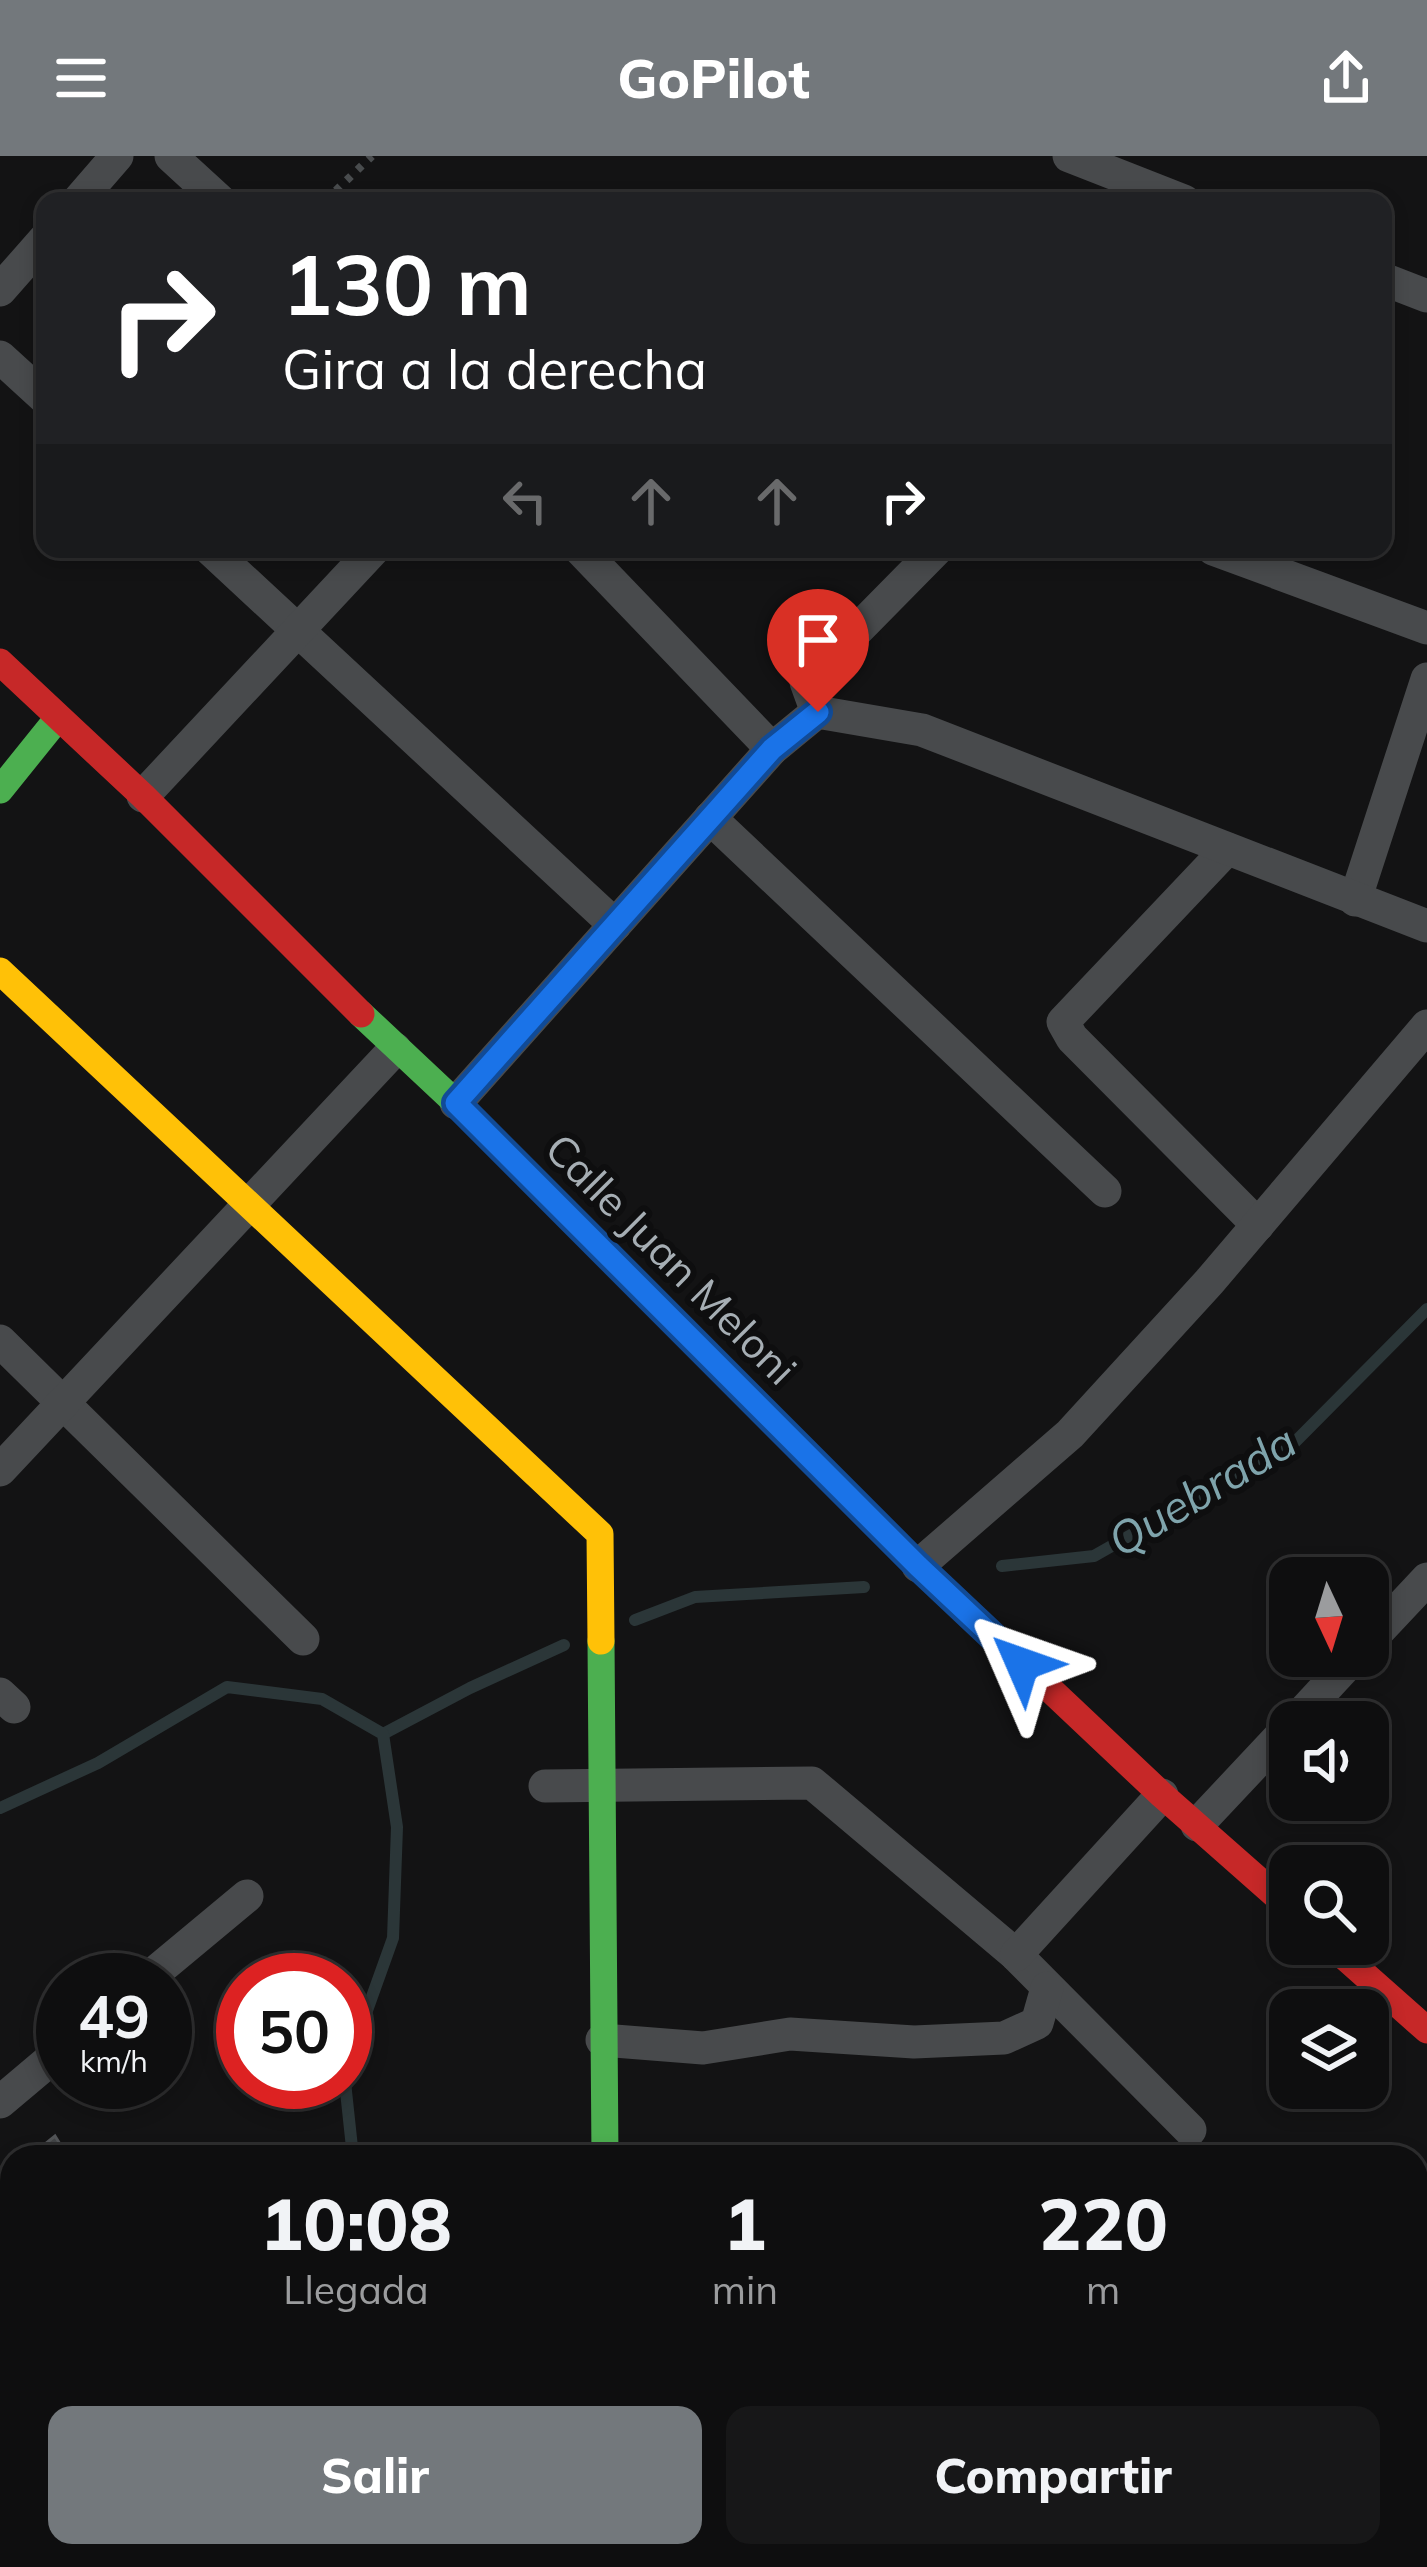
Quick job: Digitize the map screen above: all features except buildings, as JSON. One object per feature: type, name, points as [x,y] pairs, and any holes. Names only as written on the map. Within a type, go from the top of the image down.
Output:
[{"type":"main road","name":"Calle Juan Meloni","points":[[0,662],[456,1103],[918,1566],[1162,1796],[1269,1889]]},
{"type":"main road","points":[[6,772],[58,718]]},
{"type":"main road","points":[[0,971],[600,1534],[604,2145]]},
{"type":"main road","points":[[1358,1965],[1421,2013]]},
{"type":"street","points":[[86,192],[117,156]]},
{"type":"street","points":[[171,156],[210,192]]},
{"type":"street","points":[[1069,156],[1161,192]]},
{"type":"street","points":[[0,290],[36,249]]},
{"type":"street","points":[[1392,282],[1427,296]]},
{"type":"street","points":[[0,357],[36,390]]},
{"type":"street","points":[[220,558],[615,925]]},
{"type":"street","points":[[142,796],[366,558]]},
{"type":"street","points":[[589,558],[772,749]]},
{"type":"street","points":[[818,712],[806,682],[928,558]]},
{"type":"street","points":[[1237,558],[1427,628]]},
{"type":"street","points":[[1355,900],[1427,679]]},
{"type":"street","points":[[456,1103],[772,749],[818,712],[922,730],[1427,926]]},
{"type":"street","points":[[710,818],[1105,1190]]},
{"type":"street","points":[[1227,849],[1063,1022],[1072,1038],[1258,1225]]},
{"type":"street","points":[[918,1566],[1070,1434],[1258,1225],[1427,1026]]},
{"type":"street","points":[[0,1470],[395,1049]]},
{"type":"street","points":[[0,1341],[303,1639]]},
{"type":"street","points":[[1389,1620],[1427,1579]]},
{"type":"street","points":[[1313,1701],[1336,1677]]},
{"type":"street","points":[[1197,1826],[1269,1749]]},
{"type":"street","points":[[544,1786],[812,1783],[1016,1955],[1190,2130]]},
{"type":"street","points":[[1016,1955],[1162,1796]]},
{"type":"street","points":[[178,1953],[247,1896]]},
{"type":"street","points":[[602,2040],[703,2048],[790,2034],[914,2042],[1004,2038],[1037,2023],[1047,1988]]},
{"type":"street","points":[[0,2102],[36,2072]]},
{"type":"path","points":[[334,192],[372,156]]},
{"type":"waterway","name":"Quebrada","points":[[1002,1566],[1094,1556],[1295,1442],[1427,1309]]},
{"type":"waterway","name":"Quebrada","points":[[635,1620],[695,1597],[864,1587]]},
{"type":"waterway","name":"Quebrada","points":[[383,1734],[564,1645]]},
{"type":"waterway","points":[[0,1808],[98,1763],[227,1687],[322,1699],[383,1734],[397,1827],[393,1938],[372,1997]]},
{"type":"waterway","points":[[348,2109],[352,2145]]},
{"type":"traffic: fast","points":[[0,790],[58,718]]},
{"type":"traffic: fast","points":[[361,1014],[456,1103],[898,1546]]},
{"type":"traffic: fast","points":[[601,1641],[605,2145]]},
{"type":"traffic: slow","points":[[0,971],[600,1534],[601,1641]]},
{"type":"traffic: jam","points":[[0,662],[143,796],[361,1014]]},
{"type":"traffic: jam","points":[[898,1546],[1269,1889]]},
{"type":"traffic: jam","points":[[1354,1965],[1427,2030]]},
{"type":"route","points":[[818,712],[772,749],[456,1103],[918,1566],[1022,1664]]}]
